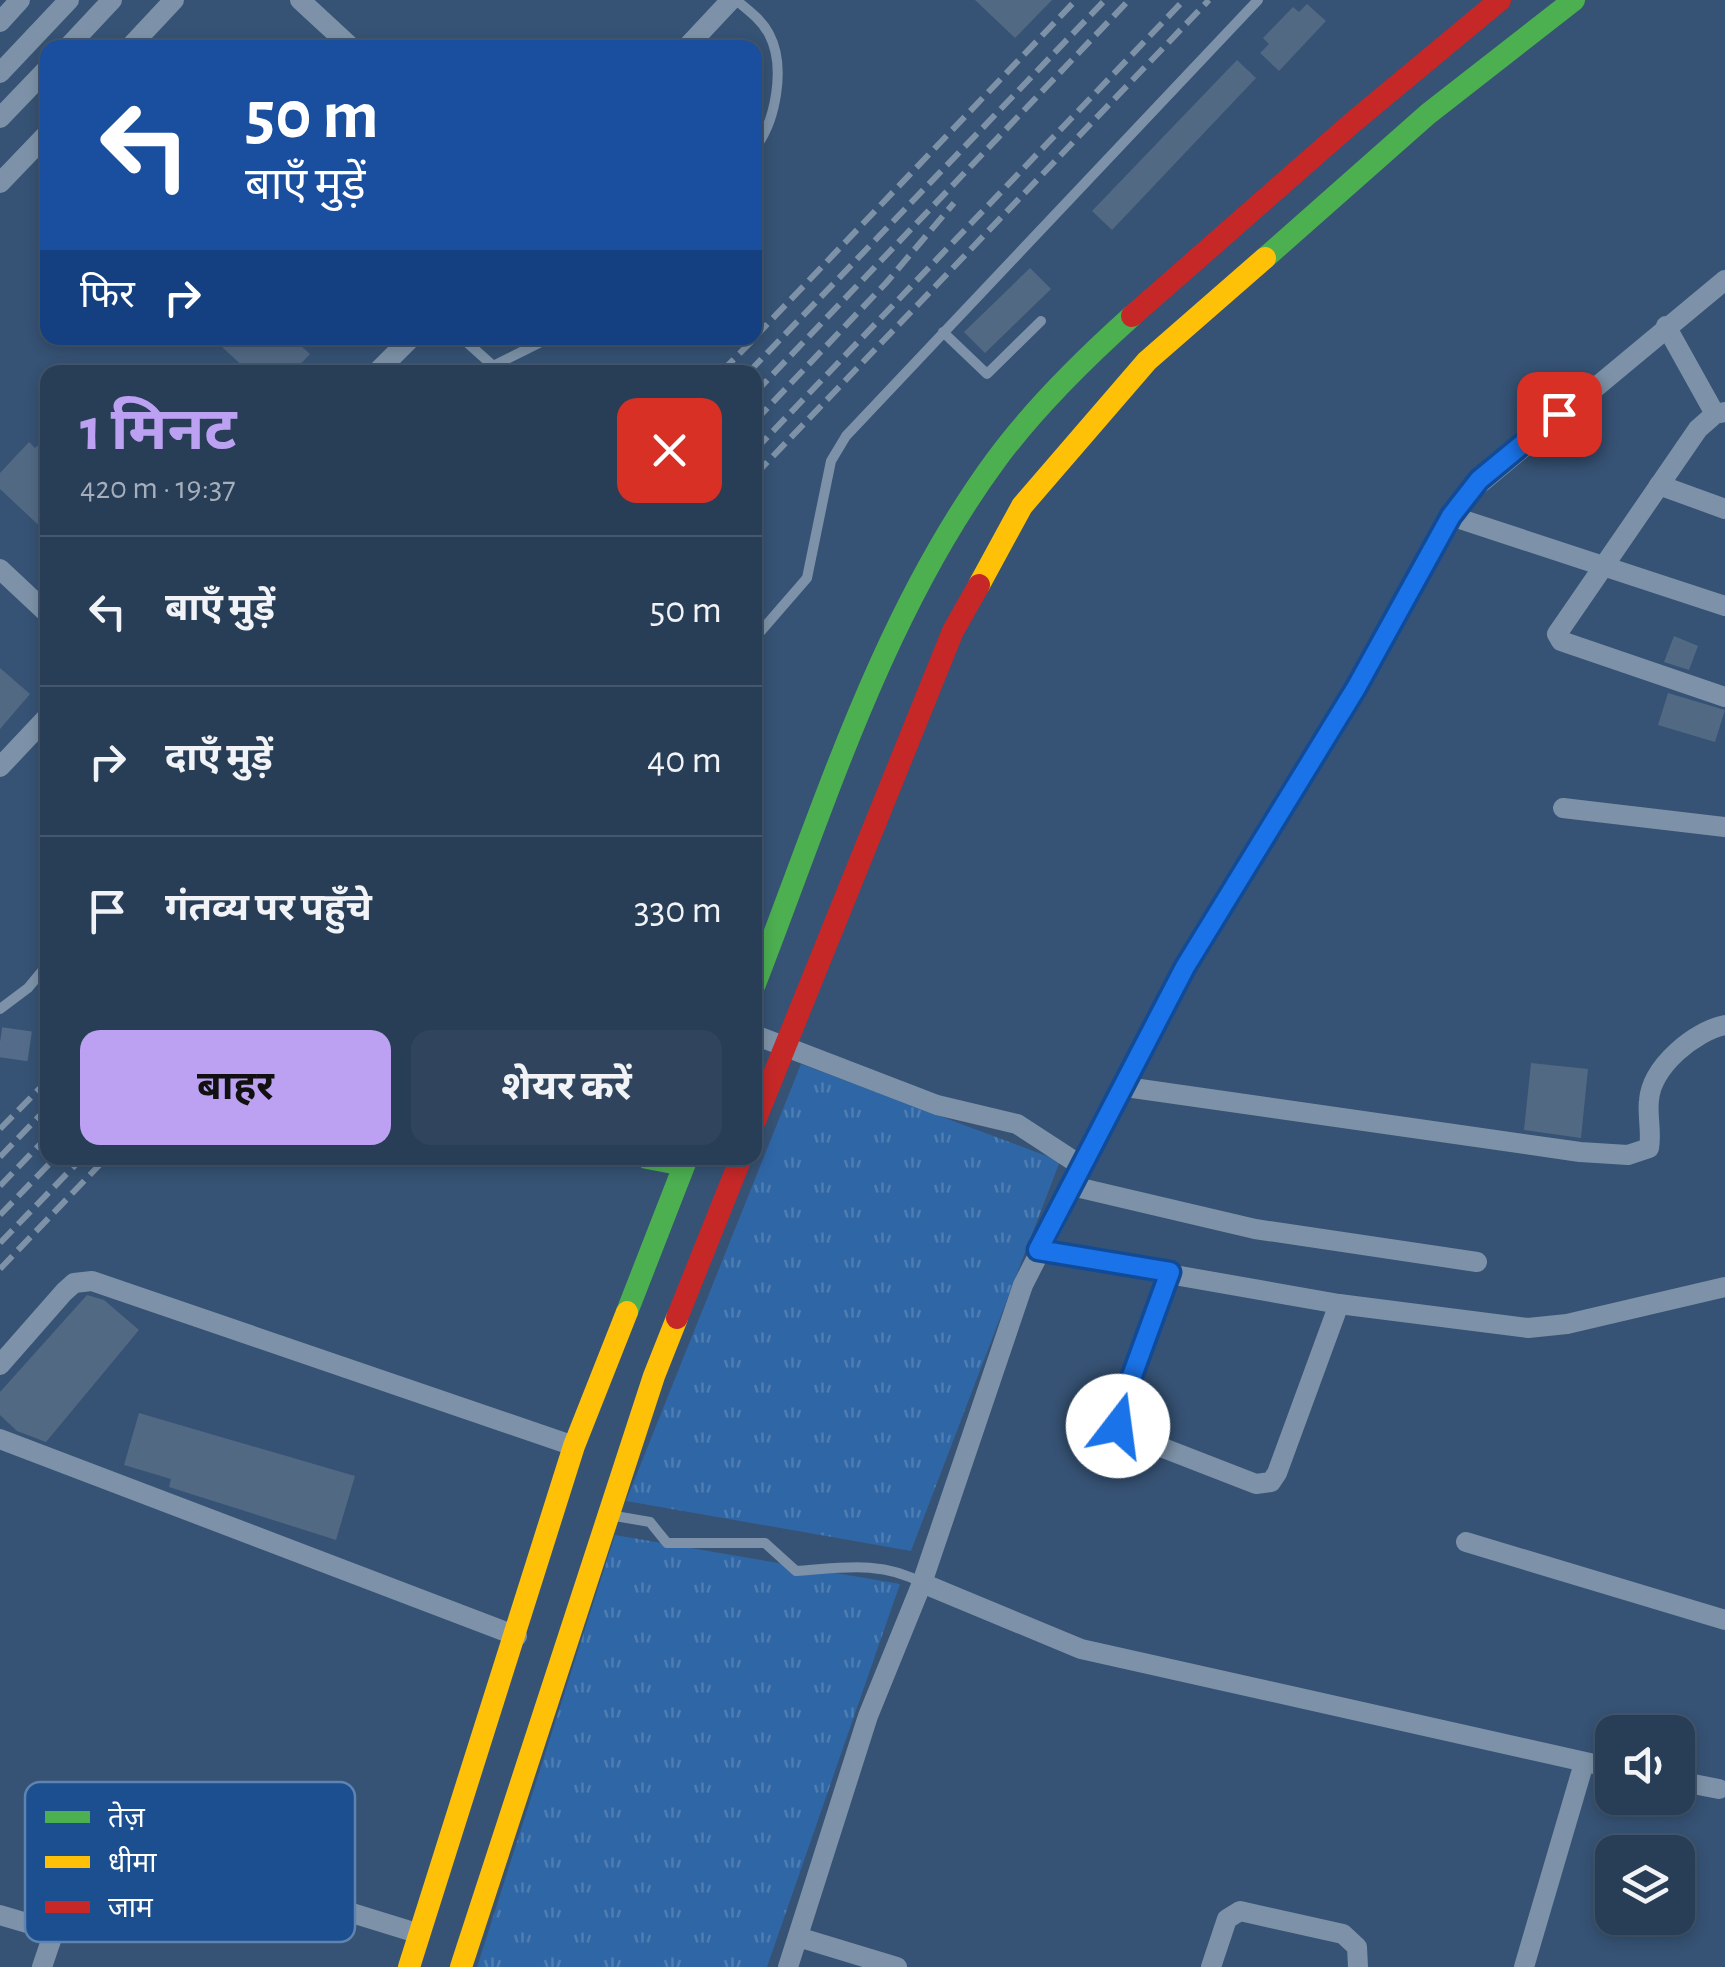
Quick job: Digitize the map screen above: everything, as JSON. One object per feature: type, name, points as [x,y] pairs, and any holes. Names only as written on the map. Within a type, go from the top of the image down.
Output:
[{"type":"street","points":[[0,73],[69,0]]},
{"type":"street","points":[[74,40],[112,0]]},
{"type":"street","points":[[136,40],[174,0]]},
{"type":"street","points":[[300,0],[343,40]]},
{"type":"street","points":[[694,40],[734,0]]},
{"type":"street","points":[[762,967],[914,593],[994,464],[1051,394],[1135,314],[1398,80],[1500,0]]},
{"type":"street","points":[[762,1103],[953,632],[1022,506],[1147,360],[1428,114],[1574,0]]},
{"type":"street","points":[[0,22],[17,1]]},
{"type":"street","points":[[0,118],[40,76]]},
{"type":"street","points":[[0,183],[40,142]]},
{"type":"street","points":[[788,1967],[868,1716],[922,1584],[1038,1250],[1185,967],[1356,688],[1451,516],[1479,480],[1725,280]]},
{"type":"street","points":[[1666,326],[1720,413],[1698,429],[1558,626],[1560,641],[1725,698]]},
{"type":"street","points":[[383,365],[399,345]]},
{"type":"street","points":[[1659,486],[1725,509]]},
{"type":"street","points":[[1451,516],[1725,606]]},
{"type":"street","points":[[0,569],[40,606]]},
{"type":"street","points":[[0,767],[40,724]]},
{"type":"street","points":[[1563,808],[1725,827]]},
{"type":"street","points":[[1126,1087],[1522,1145],[1628,1156],[1649,1148],[1649,1100],[1657,1078],[1694,1036],[1725,1025]]},
{"type":"street","points":[[762,1039],[937,1105],[1017,1124],[1080,1165]]},
{"type":"street","points":[[409,1967],[517,1636],[574,1446],[684,1165]]},
{"type":"street","points":[[461,1967],[654,1376],[738,1165]]},
{"type":"street","points":[[1072,1186],[1255,1229],[1477,1262]]},
{"type":"street","points":[[1038,1250],[1339,1304],[1528,1328],[1566,1324],[1725,1287]]},
{"type":"street","points":[[1170,1272],[1117,1417],[1118,1426],[1135,1437],[1256,1484],[1271,1482],[1277,1473],[1339,1304]]},
{"type":"street","points":[[0,1366],[64,1292],[74,1284],[92,1281],[574,1446]]},
{"type":"street","points":[[0,1438],[517,1636]]},
{"type":"street","points":[[1466,1542],[1725,1620]]},
{"type":"street","points":[[922,1584],[1081,1649],[1595,1765]]},
{"type":"street","points":[[1524,1967],[1584,1763]]},
{"type":"street","points":[[1695,1784],[1719,1789]]},
{"type":"street","points":[[1211,1967],[1227,1919],[1240,1911],[1343,1934],[1357,1947],[1358,1967]]},
{"type":"street","points":[[355,1914],[420,1934]]},
{"type":"street","points":[[0,1915],[25,1922]]},
{"type":"street","points":[[798,1937],[896,1967]]},
{"type":"street","points":[[42,1967],[50,1942]]},
{"type":"lane","points":[[734,0],[760,20],[776,53],[774,101],[762,139]]},
{"type":"lane","points":[[762,630],[808,578],[823,489],[838,449],[943,332],[1258,0]]},
{"type":"lane","points":[[943,332],[987,374],[1041,321]]},
{"type":"lane","points":[[468,345],[486,365]]},
{"type":"lane","points":[[499,365],[536,345]]},
{"type":"lane","points":[[0,1010],[40,974]]},
{"type":"lane","points":[[609,1514],[650,1522],[667,1543],[766,1543],[796,1571],[872,1566],[902,1572],[922,1584]]},
{"type":"green space","points":[[801,1064],[1060,1161],[911,1551],[626,1501]]},
{"type":"green space","points":[[615,1535],[900,1584],[767,1967],[477,1967]]},
{"type":"building","points":[[975,0],[1052,0],[1015,38]]},
{"type":"building","points":[[1307,4],[1326,21],[1279,71],[1260,53],[1269,44],[1263,38],[1293,7],[1299,12]]},
{"type":"building","points":[[1237,60],[1256,78],[1112,230],[1092,211]]},
{"type":"building","points":[[1030,268],[1051,289],[985,353],[964,332]]},
{"type":"building","points":[[300,345],[310,354],[300,365],[241,365],[221,346]]},
{"type":"building","points":[[29,442],[35,448],[40,443],[40,526],[0,489],[0,473]]},
{"type":"building","points":[[1674,636],[1698,646],[1689,670],[1664,662]]},
{"type":"building","points":[[0,668],[30,694],[0,729]]},
{"type":"building","points":[[1668,693],[1725,710],[1715,742],[1658,725]]},
{"type":"building","points":[[1531,1063],[1588,1069],[1581,1138],[1524,1130]]},
{"type":"building","points":[[87,1295],[104,1300],[139,1330],[46,1442],[17,1431],[0,1415],[0,1392]]},
{"type":"building","points":[[139,1413],[355,1476],[336,1540],[169,1487],[171,1479],[124,1465]]},
{"type":"tunnel","points":[[0,1042],[40,1048]]},
{"type":"railway","points":[[762,330],[1076,0]]},
{"type":"railway","points":[[756,365],[1105,0]]},
{"type":"railway","points":[[762,386],[1129,0]]},
{"type":"railway","points":[[762,443],[1184,0]]},
{"type":"railway","points":[[762,468],[1209,0]]},
{"type":"railway","points":[[762,414],[886,283],[954,203]]},
{"type":"railway","points":[[728,365],[748,345]]},
{"type":"railway","points":[[0,1129],[40,1088]]},
{"type":"railway","points":[[0,1157],[40,1115]]},
{"type":"railway","points":[[0,1186],[40,1144]]},
{"type":"railway","points":[[0,1215],[48,1165]]},
{"type":"railway","points":[[0,1243],[75,1165]]},
{"type":"railway","points":[[0,1269],[99,1165]]},
{"type":"traffic: fast","points":[[1265,258],[1428,114],[1574,0]]},
{"type":"traffic: fast","points":[[762,966],[859,714],[920,582],[956,520],[1011,440],[1060,385],[1132,316]]},
{"type":"traffic: fast","points":[[627,1312],[684,1165]]},
{"type":"traffic: slow","points":[[979,585],[1022,506],[1147,361],[1265,258]]},
{"type":"traffic: slow","points":[[409,1967],[574,1446],[627,1312]]},
{"type":"traffic: slow","points":[[461,1967],[654,1376],[677,1318]]},
{"type":"traffic: jam","points":[[1132,316],[1352,123],[1500,0]]},
{"type":"traffic: jam","points":[[762,1104],[953,631],[979,585]]},
{"type":"traffic: jam","points":[[677,1318],[738,1165]]},
{"type":"route","points":[[1118,1426],[1117,1417],[1170,1272],[1038,1250],[1185,967],[1356,688],[1451,516],[1479,480],[1559,414]]}]
